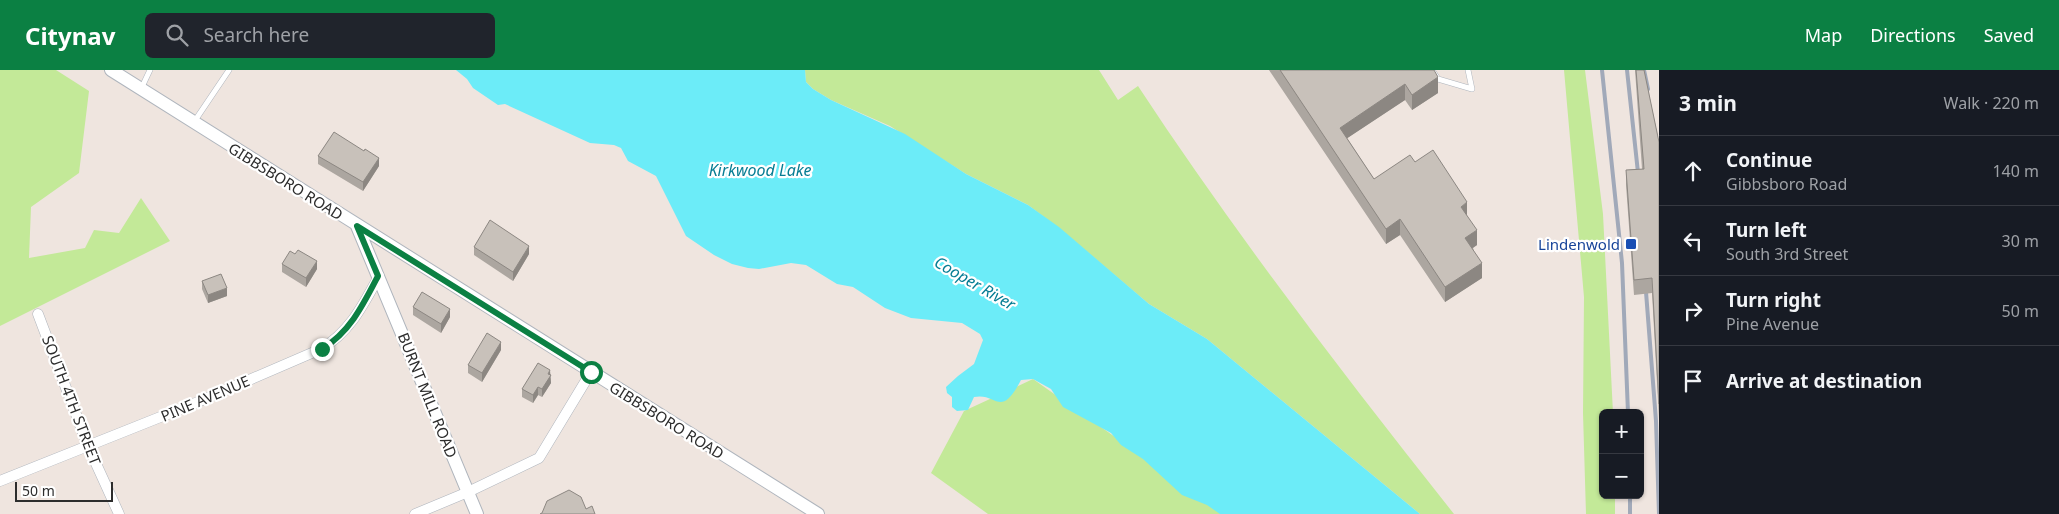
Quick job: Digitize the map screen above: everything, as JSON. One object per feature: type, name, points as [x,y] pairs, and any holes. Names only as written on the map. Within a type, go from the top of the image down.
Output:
[{"type":"street","name":"GIBBSBORO ROAD","points":[[111,70],[818,514]]},
{"type":"street","name":"BURNT MILL ROAD","points":[[357,226],[477,514]]},
{"type":"street","name":"PINE AVENUE","points":[[0,480],[198,402],[322,349],[336,340],[355,319],[378,276]]},
{"type":"street","name":"SOUTH 4TH STREET","points":[[38,314],[88,446],[119,514]]},
{"type":"street","points":[[415,514],[468,492],[538,458],[591,372]]},
{"type":"lane","points":[[140,89],[150,70]]},
{"type":"lane","points":[[194,123],[229,70]]},
{"type":"lane","points":[[1432,70],[1438,79],[1472,89],[1468,70]]},
{"type":"green space","points":[[0,70],[56,70],[89,91],[79,173],[31,207],[29,258],[85,248],[94,230],[119,233],[141,198],[170,241],[0,326]]},
{"type":"green space","points":[[805,70],[1099,70],[1118,100],[1138,86],[1252,250],[1454,514],[1420,514],[1207,339],[1149,304],[1059,228],[1028,205],[966,174],[890,126],[831,100],[813,89],[806,82]]},
{"type":"green space","points":[[1564,70],[1585,70],[1603,214],[1613,409],[1599,409],[1599,499],[1615,499],[1615,514],[1586,514],[1583,413],[1584,297]]},
{"type":"green space","points":[[1033,379],[1224,514],[988,514],[931,473],[964,411]]},
{"type":"water","name":"Kirkwood Lake","points":[[456,70],[805,70],[806,82],[813,89],[831,100],[905,134],[966,174],[1028,205],[1059,227],[1149,304],[1207,339],[1420,514],[1220,514],[1207,505],[1182,495],[1143,459],[1121,445],[1111,433],[1063,407],[1051,389],[1033,379],[1021,380],[1014,392],[1003,402],[982,396],[974,397],[968,410],[957,411],[952,407],[952,397],[947,393],[946,387],[974,364],[983,340],[980,334],[962,323],[911,318],[885,308],[853,287],[837,284],[806,265],[791,263],[759,269],[748,268],[732,264],[714,255],[686,236],[656,176],[628,161],[621,148],[614,145],[590,143],[505,104],[498,105],[473,88],[467,79]]},
{"type":"building","points":[[1280,70],[1434,70],[1438,77],[1412,95],[1405,84],[1340,128],[1374,179],[1410,155],[1415,162],[1433,150],[1467,202],[1461,207],[1477,230],[1465,238],[1482,263],[1445,287],[1400,219],[1386,229]]},
{"type":"building","points":[[1636,70],[1644,70],[1659,142],[1659,404],[1652,278],[1634,280],[1626,170],[1644,169]]},
{"type":"building","points":[[334,132],[379,158],[363,182],[318,156]]},
{"type":"building","points":[[490,220],[529,246],[513,272],[474,247]]},
{"type":"building","points":[[298,250],[317,261],[306,278],[282,264],[290,251],[295,254]]},
{"type":"building","points":[[221,274],[227,288],[208,295],[202,281]]},
{"type":"building","points":[[422,292],[450,309],[441,324],[413,307]]},
{"type":"building","points":[[487,333],[501,342],[482,373],[468,365]]},
{"type":"building","points":[[538,363],[550,370],[548,374],[551,375],[542,389],[538,387],[533,395],[522,389]]},
{"type":"building","points":[[569,490],[581,497],[586,509],[592,506],[595,514],[540,514],[547,501]]},
{"type":"railway","points":[[1602,70],[1622,263],[1628,409]]},
{"type":"railway","points":[[1627,70],[1639,182]]},
{"type":"railway","points":[[1644,70],[1648,89]]},
{"type":"railway","points":[[1645,279],[1656,421],[1659,514]]},
{"type":"railway","points":[[1630,499],[1630,514]]},
{"type":"place","name":"Lindenwold","points":[[1631,244]]},
{"type":"route","points":[[322,349],[336,340],[355,319],[378,276],[357,226],[591,372]]},
{"type":"water label","name":"Cooper River","points":[[975,283]]}]
